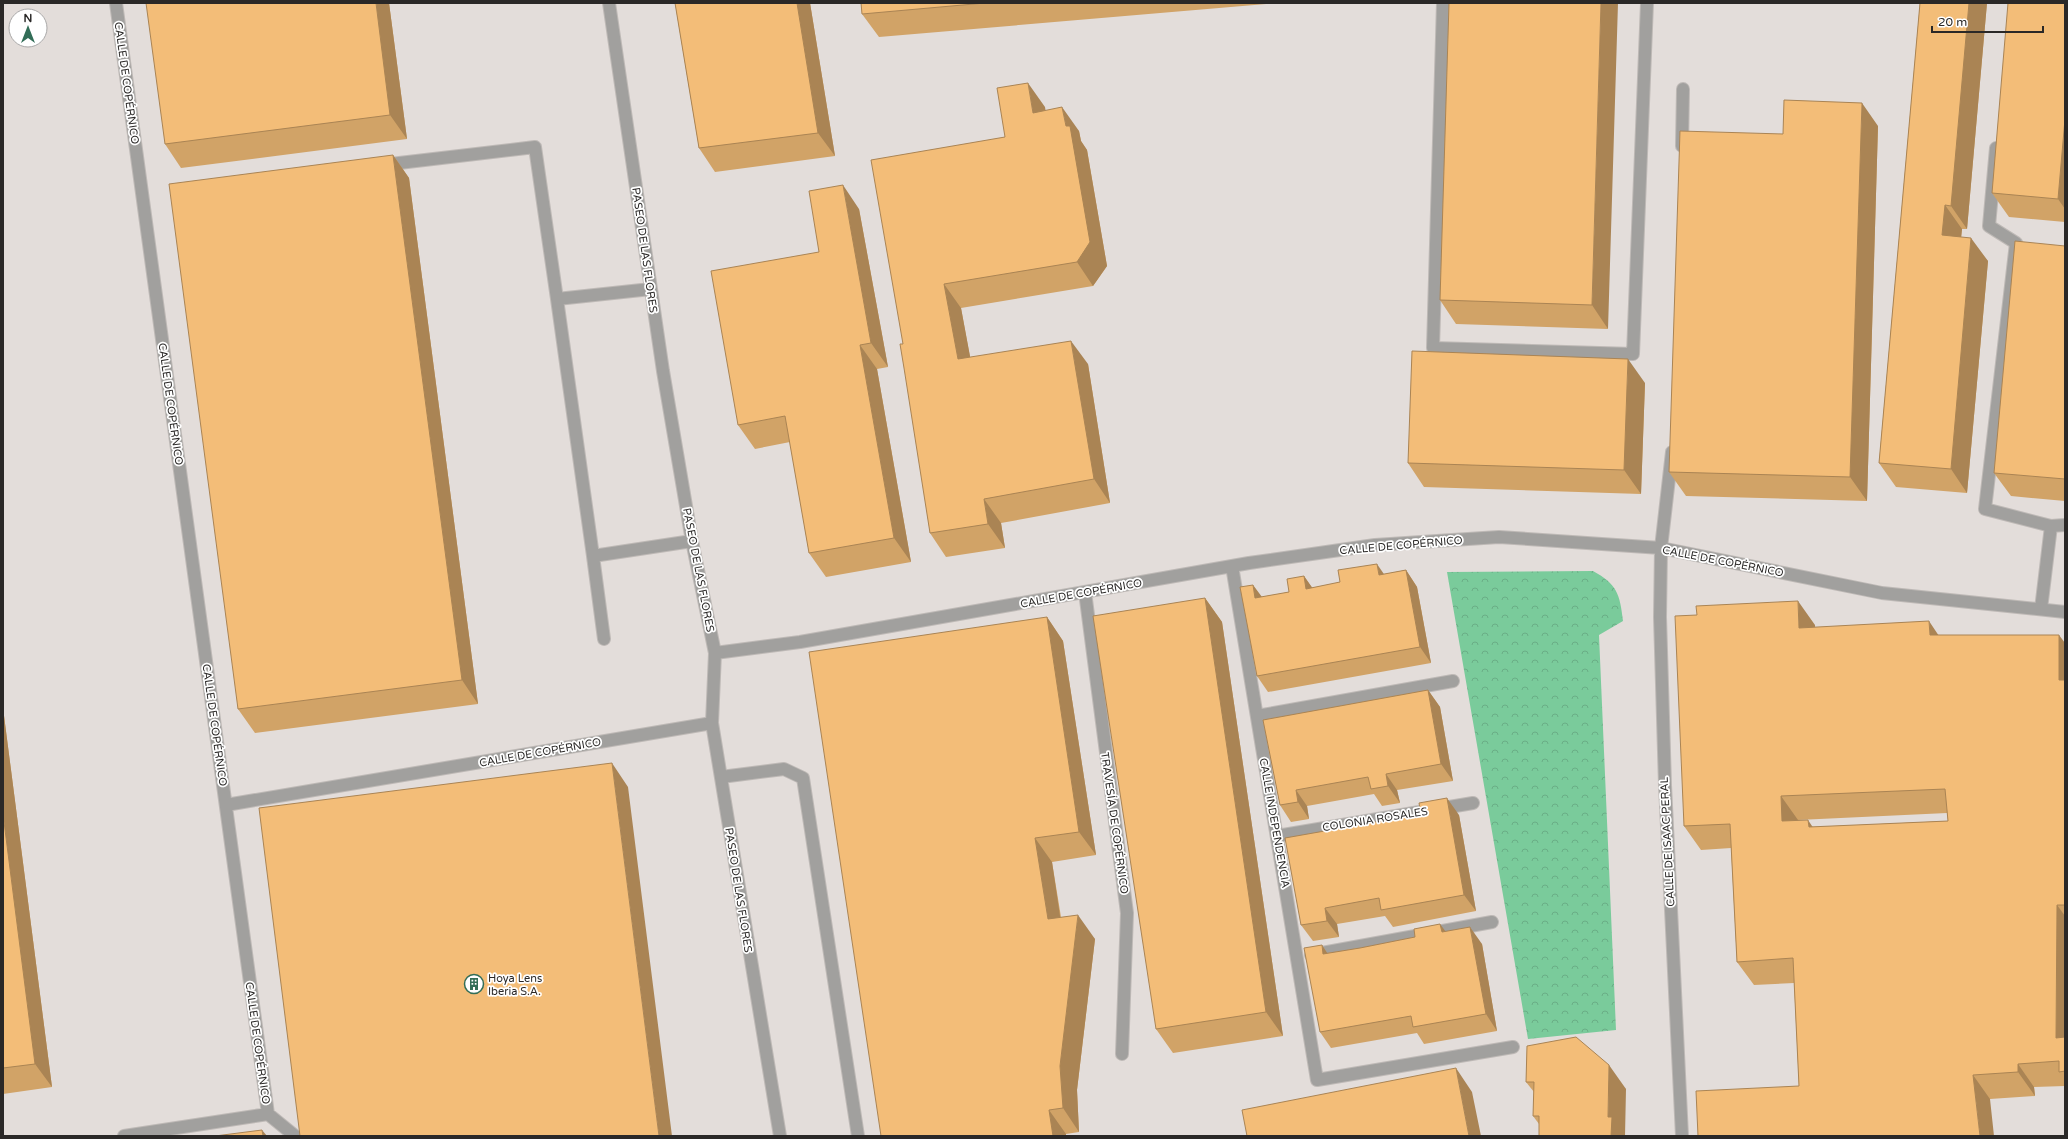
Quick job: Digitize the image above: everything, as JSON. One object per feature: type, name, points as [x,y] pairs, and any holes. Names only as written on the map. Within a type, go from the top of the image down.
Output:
[{"type":"street","name":"CALLE DE COPÉRNICO","points":[[116,3],[268,1114],[295,1136]]},
{"type":"street","name":"PASEO DE LAS FLORES","points":[[609,3],[651,289],[692,541],[716,654],[712,723],[780,1136]]},
{"type":"street","points":[[1443,3],[1433,348],[1633,354],[1647,3]]},
{"type":"street","points":[[1681,159],[1683,89]]},
{"type":"street","points":[[1997,138],[1988,226],[2016,243],[2030,244]]},
{"type":"street","points":[[372,166],[535,147],[604,639]]},
{"type":"street","points":[[2016,243],[1985,509],[2051,526],[2065,525]]},
{"type":"street","points":[[557,299],[651,289]]},
{"type":"street","name":"CALLE DE ISAAC PERAL","points":[[1673,441],[1661,548],[1660,617],[1664,785],[1682,1136]]},
{"type":"street","points":[[2041,609],[2051,526]]},
{"type":"street","name":"CALLE DE COPÉRNICO","points":[[716,654],[800,642],[1232,566],[1375,545],[1500,537],[1661,548],[1882,593],[2065,612]]},
{"type":"street","points":[[593,556],[692,541]]},
{"type":"street","name":"CALLE INDEPENDENCIA","points":[[1232,566],[1298,957],[1317,1080],[1513,1047]]},
{"type":"street","name":"TRAVESÍA DE COPÉRNICO","points":[[1084,592],[1127,913],[1122,1054]]},
{"type":"street","points":[[1257,716],[1453,681]]},
{"type":"street","name":"CALLE DE COPÉRNICO","points":[[226,805],[712,723]]},
{"type":"street","points":[[721,777],[784,769],[803,778],[858,1136]]},
{"type":"street","name":"COLONIA ROSALES","points":[[1277,836],[1473,803]]},
{"type":"street","points":[[1298,957],[1492,922]]},
{"type":"street","name":"CALLE DE COPÉRNICO","points":[[124,1136],[268,1114]]},
{"type":"green space","points":[[1593,571],[1607,580],[1616,591],[1619,597],[1623,621],[1599,635],[1616,1030],[1528,1039],[1447,572]]},
{"type":"building","points":[[146,3],[376,3],[390,115],[165,144]]},
{"type":"building","points":[[675,3],[797,3],[818,133],[699,148]]},
{"type":"building","points":[[861,3],[985,3],[862,14]]},
{"type":"building","points":[[1449,3],[1601,3],[1592,305],[1440,300]]},
{"type":"building","points":[[1920,3],[1969,3],[1951,206],[1945,205],[1942,235],[1971,238],[1951,469],[1879,463]]},
{"type":"building","points":[[2008,3],[2065,3],[2065,119],[2058,199],[1992,193]]},
{"type":"building","points":[[1028,83],[1033,113],[1062,107],[1066,126],[1070,126],[1090,242],[1077,262],[944,284],[958,359],[1071,341],[1094,479],[984,499],[988,524],[930,533],[900,344],[903,344],[871,160],[1005,137],[997,88]]},
{"type":"building","points":[[1784,100],[1862,103],[1850,477],[1669,472],[1680,131],[1783,134]]},
{"type":"building","points":[[393,155],[462,680],[238,709],[169,184]]},
{"type":"building","points":[[843,185],[871,343],[860,345],[894,538],[809,553],[785,416],[738,425],[711,271],[819,252],[809,191]]},
{"type":"building","points":[[2015,241],[2065,246],[2065,479],[1994,473]]},
{"type":"building","points":[[1412,351],[1628,359],[1624,470],[1408,463]]},
{"type":"building","points":[[1377,564],[1379,575],[1406,570],[1420,647],[1257,676],[1240,587],[1253,585],[1255,598],[1289,592],[1287,579],[1304,576],[1306,589],[1340,582],[1338,570]]},
{"type":"building","points":[[1205,598],[1266,1012],[1156,1029],[1093,616]]},
{"type":"building","points":[[1798,601],[1799,628],[1929,621],[1930,635],[2059,635],[2059,680],[2065,680],[2065,905],[2057,905],[2056,1038],[2065,1037],[2065,1071],[2059,1072],[2059,1061],[2018,1064],[2018,1072],[1973,1075],[1980,1136],[1698,1136],[1696,1091],[1799,1086],[1793,958],[1737,962],[1730,824],[1684,826],[1675,616],[1697,615],[1696,606]],"holes":[[[1945,789],[1948,821],[1809,827],[1808,820],[1782,821],[1781,796]]]},
{"type":"building","points":[[1047,617],[1079,832],[1035,838],[1048,919],[1078,915],[1060,1066],[1063,1108],[1049,1110],[1053,1136],[881,1136],[809,652]]},
{"type":"building","points":[[1428,690],[1441,764],[1386,774],[1388,786],[1371,789],[1368,777],[1296,790],[1298,802],[1280,805],[1263,720]]},
{"type":"building","name":"Hoya Lens Iberia S.A.","points":[[612,763],[659,1136],[300,1136],[259,808]]},
{"type":"building","points":[[1447,798],[1464,895],[1381,910],[1379,898],[1325,908],[1327,921],[1301,925],[1285,838],[1421,814],[1419,803]]},
{"type":"building","points":[[3,814],[35,1064],[3,1068]]},
{"type":"building","points":[[1440,924],[1442,932],[1470,927],[1486,1014],[1413,1027],[1411,1016],[1320,1032],[1304,948],[1322,945],[1323,954],[1360,948],[1415,937],[1414,929]]},
{"type":"building","points":[[1576,1037],[1609,1065],[1608,1117],[1612,1117],[1611,1136],[1539,1136],[1539,1116],[1533,1116],[1534,1082],[1526,1082],[1527,1046]]},
{"type":"building","points":[[1456,1068],[1469,1136],[1247,1136],[1242,1110]]},
{"type":"building","points":[[262,1130],[263,1136],[215,1136]]},
{"type":"place","name":"Hoya Lens Iberia S.A.","points":[[474,984]]}]
